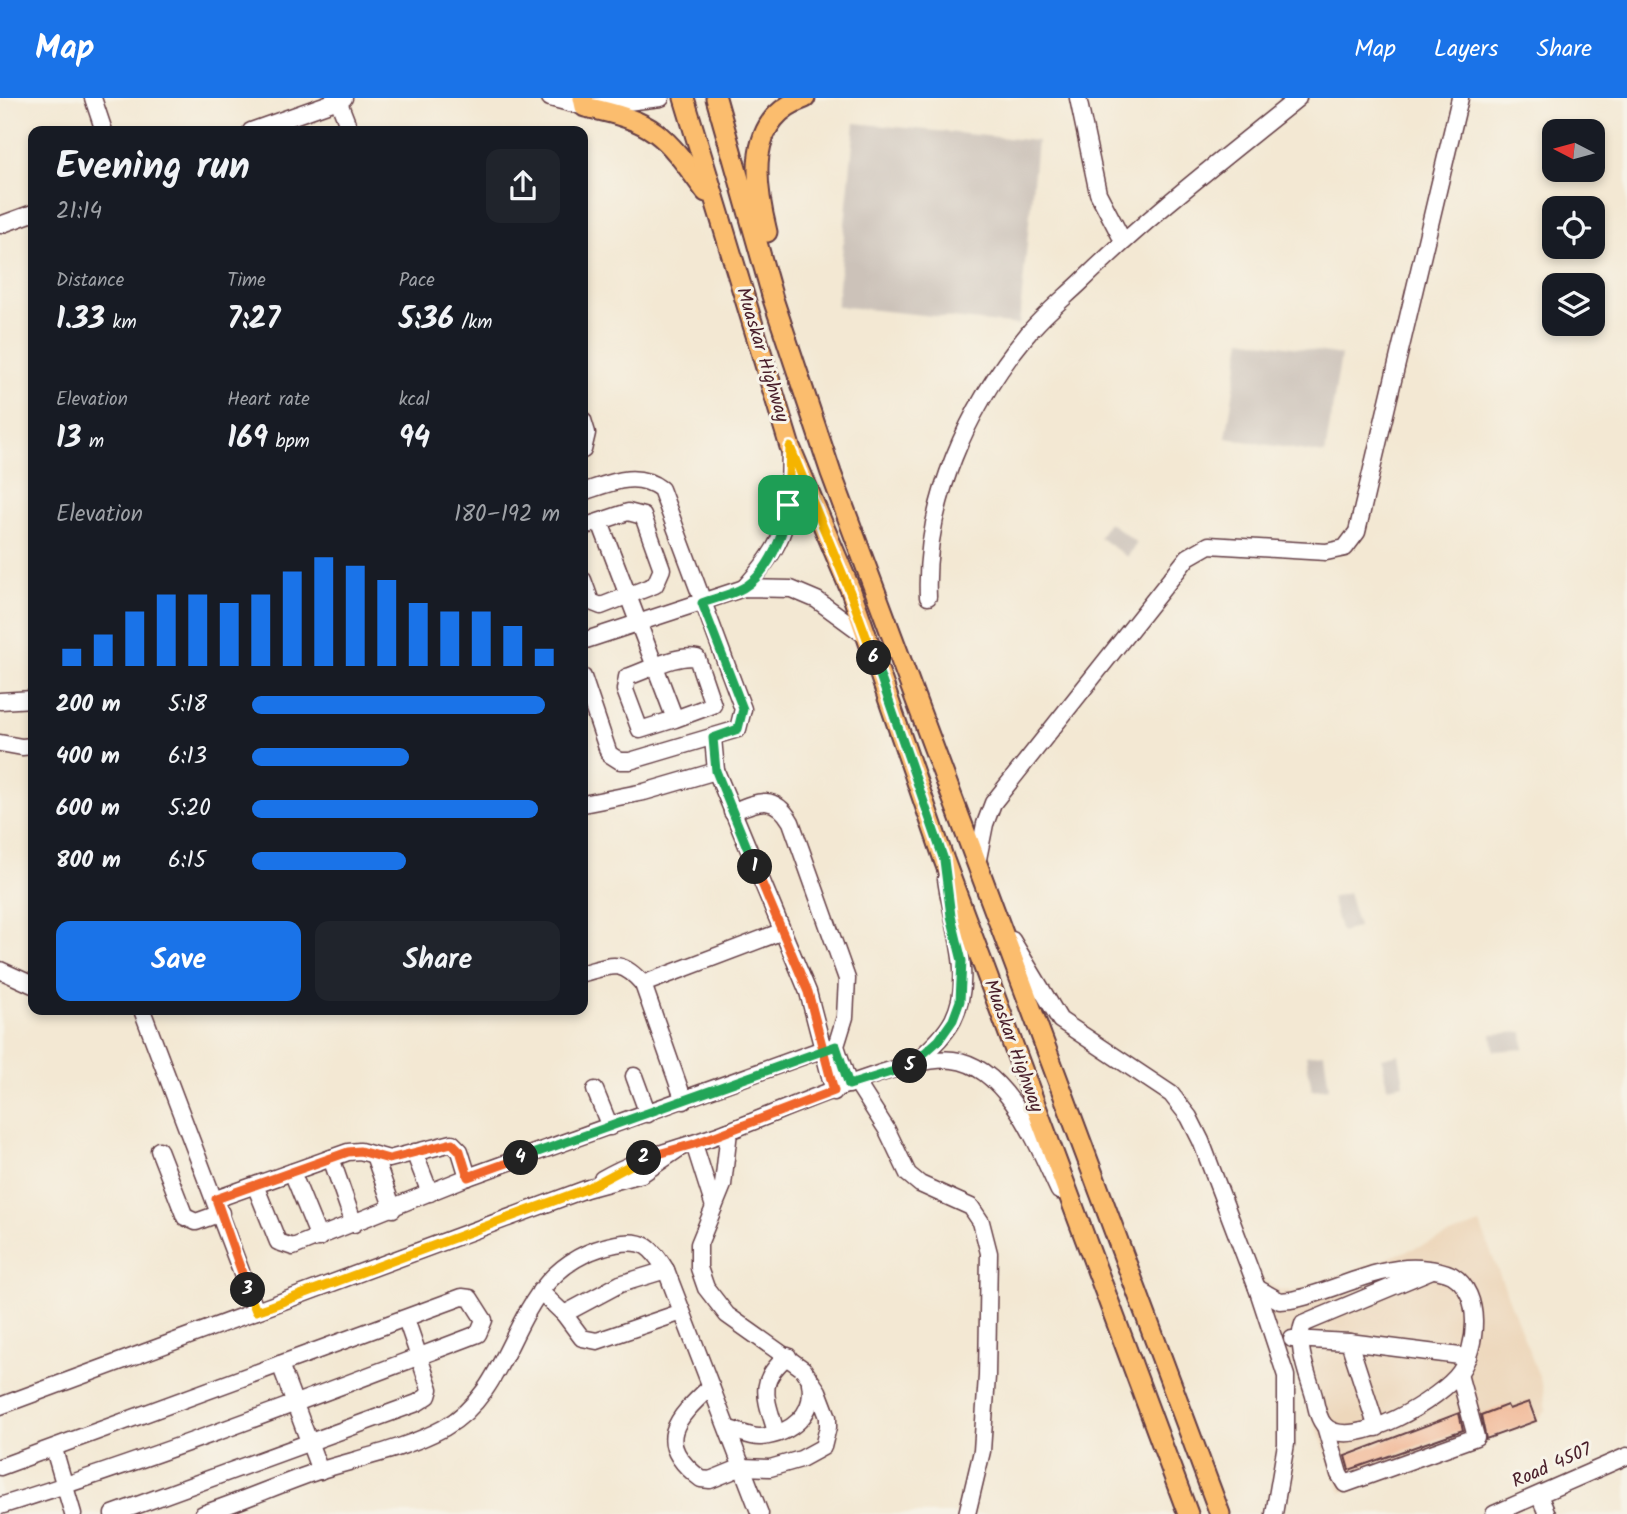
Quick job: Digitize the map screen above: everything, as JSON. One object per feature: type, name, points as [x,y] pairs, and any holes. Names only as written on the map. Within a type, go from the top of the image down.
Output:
[{"type":"main road","name":"Muaskar Highway","points":[[684,98],[790,447],[866,636],[944,860],[1188,1514]]},
{"type":"main road","name":"Muaskar Highway","points":[[716,98],[773,299],[831,472],[1220,1514]]},
{"type":"main road","points":[[773,299],[772,254],[759,192],[758,156],[763,134],[772,119],[790,105],[805,98]]},
{"type":"main road","points":[[584,102],[626,116],[660,133],[715,204]]},
{"type":"street","points":[[93,98],[102,126]]},
{"type":"street","points":[[297,114],[310,98]]},
{"type":"street","points":[[550,98],[584,102],[661,98]]},
{"type":"street","points":[[1078,98],[1098,193],[1123,241]]},
{"type":"street","points":[[928,597],[927,569],[932,531],[946,483],[974,412],[1027,334],[1123,241],[1298,98]]},
{"type":"street","points":[[977,864],[985,824],[993,803],[1188,557],[1209,545],[1326,552],[1345,548],[1357,532],[1460,98]]},
{"type":"street","points":[[265,126],[341,99],[349,126]]},
{"type":"street","points":[[0,225],[28,215]]},
{"type":"street","points":[[744,588],[776,550],[786,527],[790,447]]},
{"type":"street","points":[[588,490],[634,478],[650,481],[661,489],[743,709],[738,729],[630,761],[620,761],[609,754],[588,692]]},
{"type":"street","points":[[588,526],[628,512],[643,516],[662,569],[660,579],[655,585],[629,595],[595,606],[588,594]]},
{"type":"street","points":[[600,522],[675,719]]},
{"type":"street","points":[[588,640],[744,588],[792,589],[817,600],[866,636]]},
{"type":"street","points":[[694,656],[713,705],[644,731],[638,728],[624,683],[627,677],[657,667],[694,656]]},
{"type":"street","points":[[0,701],[28,699]]},
{"type":"street","points":[[713,738],[716,771],[847,1087],[887,1130],[908,1174],[920,1184],[971,1207],[981,1222],[989,1253],[986,1376],[982,1451],[967,1514]]},
{"type":"street","points":[[0,743],[28,746]]},
{"type":"street","points":[[588,803],[644,792],[716,771]]},
{"type":"street","points":[[255,1185],[278,1242],[293,1247],[468,1177],[830,1048],[845,1017],[847,979],[791,822],[783,808],[772,803],[757,802],[732,812]]},
{"type":"street","points":[[913,1065],[953,1020],[960,1001],[962,961],[951,916],[944,860]]},
{"type":"street","points":[[993,906],[1060,1020],[1155,1081],[1171,1094],[1189,1117],[1282,1357],[1289,1415],[1282,1480],[1274,1514]]},
{"type":"street","points":[[643,985],[783,931]]},
{"type":"street","points":[[588,972],[614,965],[632,972],[643,985],[684,1101]]},
{"type":"street","points":[[0,970],[28,983]]},
{"type":"street","points":[[144,1015],[256,1311]]},
{"type":"street","points":[[0,1406],[586,1189],[642,1174],[687,1146],[913,1065],[953,1060],[990,1077],[1007,1093],[1037,1145],[1088,1250]]},
{"type":"street","points":[[634,1076],[648,1114]]},
{"type":"street","points":[[595,1090],[610,1127]]},
{"type":"street","points":[[729,1131],[723,1185],[699,1244],[699,1268],[706,1288],[727,1315],[803,1369],[818,1391],[828,1417],[827,1439],[823,1447],[811,1454],[770,1468],[741,1464]]},
{"type":"street","points":[[159,1150],[185,1217],[196,1222],[255,1185],[331,1158],[360,1151],[375,1158],[389,1159],[452,1143],[460,1151],[468,1177]]},
{"type":"street","points":[[687,1146],[714,1207]]},
{"type":"street","points":[[414,1152],[430,1193]]},
{"type":"street","points":[[331,1158],[354,1224]]},
{"type":"street","points":[[375,1158],[393,1209]]},
{"type":"street","points":[[292,1172],[319,1238]]},
{"type":"street","points":[[207,1513],[320,1471],[411,1442],[462,1416],[482,1394],[550,1278],[588,1252],[627,1241],[646,1243],[666,1270],[757,1506]]},
{"type":"street","points":[[1257,1288],[1280,1300],[1292,1300],[1382,1273],[1417,1268],[1451,1274],[1464,1290],[1471,1305],[1474,1322],[1468,1357],[1459,1374],[1432,1396],[1377,1428],[1346,1435],[1325,1426]]},
{"type":"street","points":[[1432,1269],[1303,1324],[1300,1339],[1318,1414],[1325,1426],[1339,1474],[1345,1483],[1476,1437],[1459,1374]]},
{"type":"street","points":[[564,1314],[620,1284],[666,1270]]},
{"type":"street","points":[[540,1291],[564,1314],[582,1338],[597,1341],[682,1312]]},
{"type":"street","points":[[0,1467],[462,1297],[470,1298],[484,1320],[478,1334],[65,1486],[0,1506]]},
{"type":"street","points":[[113,1514],[416,1404],[428,1396],[430,1389],[406,1319]]},
{"type":"street","points":[[1282,1357],[1289,1339],[1349,1342],[1468,1357]]},
{"type":"street","points":[[1349,1342],[1377,1428]]},
{"type":"street","points":[[776,1432],[765,1389],[775,1366],[788,1356]]},
{"type":"street","points":[[280,1364],[320,1471]]},
{"type":"street","points":[[729,1429],[760,1437],[800,1422],[811,1404],[810,1381]]},
{"type":"street","points":[[711,1386],[681,1419],[671,1435],[672,1443],[701,1479],[710,1480],[741,1464],[760,1437]]},
{"type":"street","points":[[54,1449],[74,1514]]},
{"type":"street","name":"Road 4507","points":[[1494,1514],[1627,1456]]},
{"type":"street","points":[[757,1506],[770,1468]]},
{"type":"street","points":[[1539,1495],[1547,1514]]},
{"type":"shaded area","points":[[855,123],[1037,141],[1019,325],[837,306]]},
{"type":"shaded area","points":[[1242,339],[1341,355],[1325,454],[1226,438]]},
{"type":"shaded area","points":[[1109,522],[1137,543],[1127,557],[1099,537]]},
{"type":"shaded area","points":[[1348,893],[1358,927],[1341,932],[1331,898]]},
{"type":"shaded area","points":[[1523,1032],[1524,1049],[1494,1051],[1492,1034]]},
{"type":"shaded area","points":[[1324,1053],[1329,1088],[1312,1090],[1306,1055]]},
{"type":"shaded area","points":[[1399,1054],[1404,1084],[1387,1087],[1382,1058]]},
{"type":"shaded area","points":[[1480,1224],[1543,1387],[1546,1411],[1536,1421],[1341,1493],[1294,1365],[1280,1372],[1246,1283],[1263,1278],[1279,1289],[1295,1292]]},
{"type":"building","points":[[1529,1402],[1536,1421],[1486,1439],[1481,1415],[1507,1405],[1509,1409]]},
{"type":"building","points":[[1459,1413],[1463,1430],[1349,1470],[1345,1456]]},
{"type":"route","points":[[788,505],[786,527],[776,550],[763,567],[744,588],[702,603],[743,709],[738,729],[713,738],[716,771],[808,992],[823,1049],[834,1091],[694,1144],[633,1161],[586,1189],[256,1311],[216,1199],[348,1152],[360,1151],[375,1158],[389,1159],[452,1143],[460,1151],[468,1177],[823,1049],[836,1046],[849,1085],[913,1065],[939,1040],[953,1020],[963,983],[962,961],[951,916],[944,860],[850,592],[790,447],[788,505]]}]
